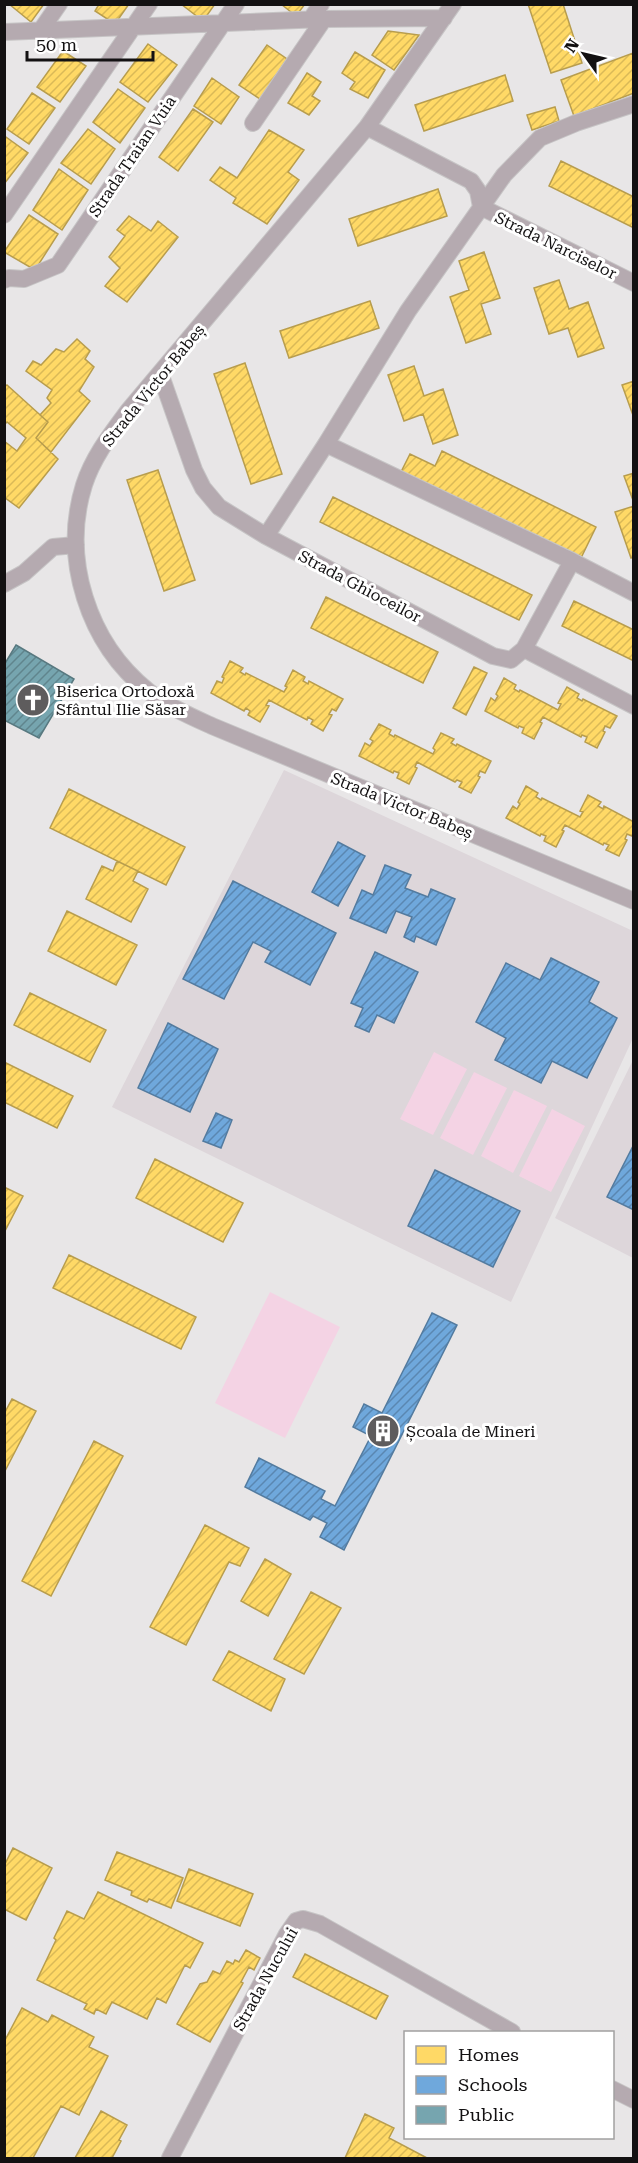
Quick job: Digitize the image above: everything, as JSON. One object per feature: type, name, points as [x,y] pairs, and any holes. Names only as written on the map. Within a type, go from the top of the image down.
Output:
[{"type":"street","points":[[41,30],[59,4]]},
{"type":"street","points":[[4,215],[149,4]]},
{"type":"street","name":"Strada Traian Vuia","points":[[6,278],[24,279],[58,265],[236,4]]},
{"type":"street","points":[[4,32],[223,23],[319,14],[448,11]]},
{"type":"street","name":"Strada Victor Babeș","points":[[448,11],[367,127],[107,439],[84,485],[79,509],[76,545],[82,588],[96,626],[108,648],[122,666],[150,693],[176,709],[633,901]]},
{"type":"street","points":[[253,123],[319,14]]},
{"type":"street","points":[[266,537],[408,311],[504,175],[540,138],[633,104]]},
{"type":"street","name":"Strada Narciselor","points":[[367,127],[471,181],[477,191],[481,207],[633,283]]},
{"type":"street","name":"Strada Ghioceilor","points":[[160,373],[194,470],[203,488],[219,507],[266,537],[493,656],[511,660],[524,649]]},
{"type":"street","points":[[326,444],[572,561],[633,593]]},
{"type":"street","points":[[4,584],[24,573],[53,547],[76,545]]},
{"type":"street","points":[[572,561],[524,649],[633,706]]},
{"type":"street","name":"Strada Nucului","points":[[170,2158],[286,1934],[296,1921],[303,1918],[320,1924],[510,2031]]},
{"type":"street","points":[[614,2090],[633,2100]]},
{"type":"shaded area","points":[[284,770],[633,931],[633,1038],[511,1302],[112,1107]]},
{"type":"shaded area","points":[[434,1052],[467,1069],[433,1135],[400,1119]]},
{"type":"shaded area","points":[[633,1060],[633,1258],[555,1218]]},
{"type":"shaded area","points":[[474,1072],[507,1088],[473,1155],[440,1138]]},
{"type":"shaded area","points":[[514,1090],[547,1106],[513,1173],[481,1156]]},
{"type":"shaded area","points":[[552,1109],[585,1126],[551,1192],[519,1176]]},
{"type":"shaded area","points":[[270,1292],[340,1327],[285,1438],[215,1403]]},
{"type":"building: Homes","points":[[9,4],[44,4],[31,22]]},
{"type":"building: Homes","points":[[95,4],[129,4],[115,24],[95,11],[98,6]]},
{"type":"building: Homes","points":[[181,4],[215,4],[203,21]]},
{"type":"building: Homes","points":[[281,4],[305,4],[296,16]]},
{"type":"building: Homes","points":[[528,4],[563,4],[582,63],[551,73]]},
{"type":"building: Homes","points":[[388,31],[419,35],[394,70],[372,55]]},
{"type":"building: Homes","points":[[148,44],[177,65],[148,102],[120,82]]},
{"type":"building: Homes","points":[[267,45],[287,59],[260,99],[239,85]]},
{"type":"building: Homes","points":[[63,51],[86,66],[60,102],[37,87]]},
{"type":"building: Homes","points":[[355,52],[385,70],[368,98],[350,89],[355,82],[342,73]]},
{"type":"building: Homes","points":[[633,53],[634,93],[574,116],[561,80]]},
{"type":"building: Homes","points":[[307,73],[321,82],[312,96],[320,101],[309,115],[288,103]]},
{"type":"building: Homes","points":[[505,75],[513,101],[424,131],[415,105]]},
{"type":"building: Homes","points":[[212,78],[239,97],[221,124],[194,106]]},
{"type":"building: Homes","points":[[118,89],[145,108],[120,143],[93,122]]},
{"type":"building: Homes","points":[[32,93],[55,108],[29,144],[7,129]]},
{"type":"building: Homes","points":[[555,107],[559,121],[532,130],[527,115]]},
{"type":"building: Homes","points":[[193,109],[213,122],[178,171],[159,157]]},
{"type":"building: Homes","points":[[88,129],[115,149],[91,184],[61,163]]},
{"type":"building: Homes","points":[[269,130],[304,150],[288,172],[299,180],[267,224],[233,203],[236,198],[210,180],[220,167],[237,178]]},
{"type":"building: Homes","points":[[6,137],[28,153],[4,184],[4,138]]},
{"type":"building: Homes","points":[[561,161],[634,197],[634,228],[549,186]]},
{"type":"building: Homes","points":[[59,169],[88,190],[62,230],[33,210]]},
{"type":"building: Homes","points":[[438,189],[447,216],[358,246],[349,219]]},
{"type":"building: Homes","points":[[29,215],[58,234],[35,270],[4,252]]},
{"type":"building: Homes","points":[[129,216],[151,231],[158,221],[178,237],[127,302],[105,286],[120,268],[109,257],[125,236],[117,230]]},
{"type":"building: Homes","points":[[484,252],[500,298],[481,304],[491,334],[466,343],[450,297],[469,290],[459,261]]},
{"type":"building: Homes","points":[[559,280],[569,309],[588,302],[604,348],[578,357],[568,328],[549,334],[534,288]]},
{"type":"building: Homes","points":[[370,301],[379,328],[289,358],[280,331]]},
{"type":"building: Homes","points":[[77,339],[90,351],[85,359],[94,367],[79,391],[90,401],[51,452],[36,438],[48,422],[40,415],[51,403],[47,398],[52,390],[26,371],[33,361],[41,365],[56,349],[64,352]]},
{"type":"building: Homes","points":[[245,363],[282,474],[251,484],[214,374]]},
{"type":"building: Homes","points":[[414,366],[424,396],[443,389],[458,435],[433,444],[423,414],[404,421],[388,375]]},
{"type":"building: Homes","points":[[634,381],[634,418],[622,385]]},
{"type":"building: Homes","points":[[7,385],[48,422],[36,438],[58,459],[19,508],[4,497],[4,441],[17,451],[26,438],[7,422],[4,425],[4,387]]},
{"type":"building: Homes","points":[[442,451],[596,527],[580,560],[401,472],[410,454],[435,466]]},
{"type":"building: Homes","points":[[158,470],[195,580],[164,591],[127,480]]},
{"type":"building: Homes","points":[[634,473],[634,503],[624,476]]},
{"type":"building: Homes","points":[[333,497],[532,595],[519,620],[320,522]]},
{"type":"building: Homes","points":[[634,506],[634,557],[631,558],[615,512]]},
{"type":"building: Homes","points":[[326,597],[438,652],[423,683],[311,628]]},
{"type":"building: Homes","points":[[574,601],[634,630],[634,661],[562,626]]},
{"type":"building: Homes","points":[[230,661],[243,668],[240,672],[245,675],[246,673],[284,692],[293,670],[305,677],[303,681],[308,684],[309,681],[343,699],[336,711],[332,709],[329,714],[332,715],[323,731],[311,724],[313,720],[308,717],[307,720],[269,700],[266,705],[269,706],[260,722],[248,715],[250,711],[246,708],[244,711],[211,693],[217,681],[222,683],[224,678],[222,677]]},
{"type":"building: Homes","points":[[474,667],[487,673],[466,715],[453,708]]},
{"type":"building: Homes","points":[[504,678],[516,685],[514,689],[519,692],[520,690],[558,710],[561,704],[558,703],[567,687],[579,694],[577,698],[582,701],[583,699],[617,716],[610,728],[605,726],[603,731],[605,732],[597,748],[585,742],[587,737],[582,735],[581,737],[543,717],[534,739],[522,733],[524,728],[519,726],[518,728],[485,711],[491,698],[495,701],[498,696],[496,694]]},
{"type":"building: Homes","points":[[379,724],[391,730],[389,734],[394,737],[395,735],[433,754],[435,750],[433,748],[441,733],[454,739],[451,743],[456,746],[457,744],[491,761],[485,773],[480,771],[478,776],[480,777],[471,793],[459,787],[462,782],[457,780],[455,782],[417,762],[415,767],[417,768],[409,784],[397,778],[399,773],[394,771],[393,773],[359,756],[365,743],[370,746],[373,741],[370,739]]},
{"type":"building: Homes","points":[[526,786],[538,793],[536,797],[541,800],[542,798],[580,817],[583,812],[580,811],[588,795],[601,802],[598,806],[603,809],[604,806],[634,822],[634,833],[632,836],[627,834],[625,839],[627,840],[619,856],[606,850],[609,845],[604,843],[603,845],[565,825],[556,847],[544,841],[546,836],[541,834],[540,836],[506,818],[513,806],[517,809]]},
{"type":"building: Homes","points":[[69,789],[185,847],[166,885],[50,828]]},
{"type":"building: Homes","points":[[117,861],[138,871],[133,881],[148,889],[131,922],[86,899],[102,866],[113,871]]},
{"type":"building: Homes","points":[[67,911],[137,945],[116,985],[48,951]]},
{"type":"building: Homes","points":[[30,993],[106,1030],[90,1062],[14,1025]]},
{"type":"building: Homes","points":[[4,1062],[73,1096],[57,1128],[4,1102]]},
{"type":"building: Homes","points":[[155,1159],[243,1203],[223,1242],[136,1198]]},
{"type":"building: Homes","points":[[4,1187],[23,1196],[4,1233]]},
{"type":"building: Homes","points":[[69,1255],[196,1317],[181,1349],[53,1288]]},
{"type":"building: Homes","points":[[12,1399],[36,1411],[4,1473],[4,1414]]},
{"type":"building: Homes","points":[[94,1441],[123,1456],[51,1596],[22,1581]]},
{"type":"building: Homes","points":[[205,1525],[249,1548],[240,1566],[229,1562],[186,1645],[150,1627]]},
{"type":"building: Homes","points":[[265,1559],[291,1574],[268,1616],[241,1601]]},
{"type":"building: Homes","points":[[311,1592],[341,1608],[304,1674],[274,1659]]},
{"type":"building: Homes","points":[[229,1651],[285,1679],[271,1711],[213,1680]]},
{"type":"building: Homes","points":[[13,1848],[52,1868],[26,1920],[4,1909],[4,1866]]},
{"type":"building: Homes","points":[[117,1852],[183,1878],[171,1908],[149,1899],[147,1902],[131,1895],[132,1891],[105,1880]]},
{"type":"building: Homes","points":[[189,1869],[253,1894],[240,1926],[177,1901]]},
{"type":"building: Homes","points":[[98,1892],[203,1943],[190,1968],[185,1965],[166,2003],[157,1998],[147,2019],[112,2002],[106,2014],[96,2009],[94,2014],[84,2009],[87,2004],[37,1980],[67,1911],[84,1919]]},
{"type":"building: Homes","points":[[246,1950],[260,1958],[254,1970],[249,1967],[241,1982],[243,1983],[210,2042],[177,2024],[200,1984],[207,1982],[213,1971],[220,1974],[227,1961],[233,1964],[235,1960],[239,1962]]},
{"type":"building: Homes","points":[[305,1954],[388,1996],[376,2019],[293,1977]]},
{"type":"building: Homes","points":[[22,2008],[48,2022],[52,2015],[94,2037],[89,2047],[108,2056],[79,2115],[61,2106],[33,2158],[4,2158],[4,2042]]},
{"type":"building: Homes","points":[[101,2111],[127,2125],[112,2158],[75,2158]]},
{"type":"building: Homes","points":[[365,2114],[394,2128],[389,2138],[427,2158],[345,2158]]},
{"type":"building: Schools","points":[[338,842],[365,856],[338,906],[312,892]]},
{"type":"building: Schools","points":[[385,865],[411,875],[405,888],[428,897],[431,889],[455,899],[436,945],[416,936],[414,942],[404,937],[412,917],[396,911],[386,933],[350,918],[362,890],[373,895]]},
{"type":"building: Schools","points":[[233,881],[336,933],[310,985],[265,962],[271,951],[253,942],[224,999],[183,979]]},
{"type":"building: Schools","points":[[375,952],[418,972],[394,1023],[377,1015],[369,1032],[355,1026],[363,1008],[351,1003]]},
{"type":"building: Schools","points":[[551,958],[599,982],[589,1002],[617,1018],[587,1078],[552,1061],[541,1083],[495,1060],[506,1038],[476,1022],[506,963],[540,980]]},
{"type":"building: Schools","points":[[168,1023],[218,1049],[190,1112],[138,1088]]},
{"type":"building: Schools","points":[[216,1113],[232,1120],[221,1148],[203,1141]]},
{"type":"building: Schools","points":[[634,1144],[634,1210],[607,1197]]},
{"type":"building: Schools","points":[[435,1170],[520,1211],[493,1267],[408,1226]]},
{"type":"building: Schools","name":"Școala de Mineri","points":[[432,1313],[457,1325],[344,1550],[320,1537],[327,1523],[313,1516],[310,1520],[245,1487],[259,1458],[325,1491],[321,1499],[335,1506],[371,1436],[353,1427],[364,1404],[382,1413]]},
{"type":"building: Public","name":"Biserica Ortodoxă Sfântul Ilie Săsar","points":[[16,645],[74,679],[39,738],[4,720],[4,665]]},
{"type":"place","name":"Biserica Ortodoxă Sfântul Ilie Săsar","points":[[33,700]]},
{"type":"place","name":"Școala de Mineri","points":[[383,1431]]}]
